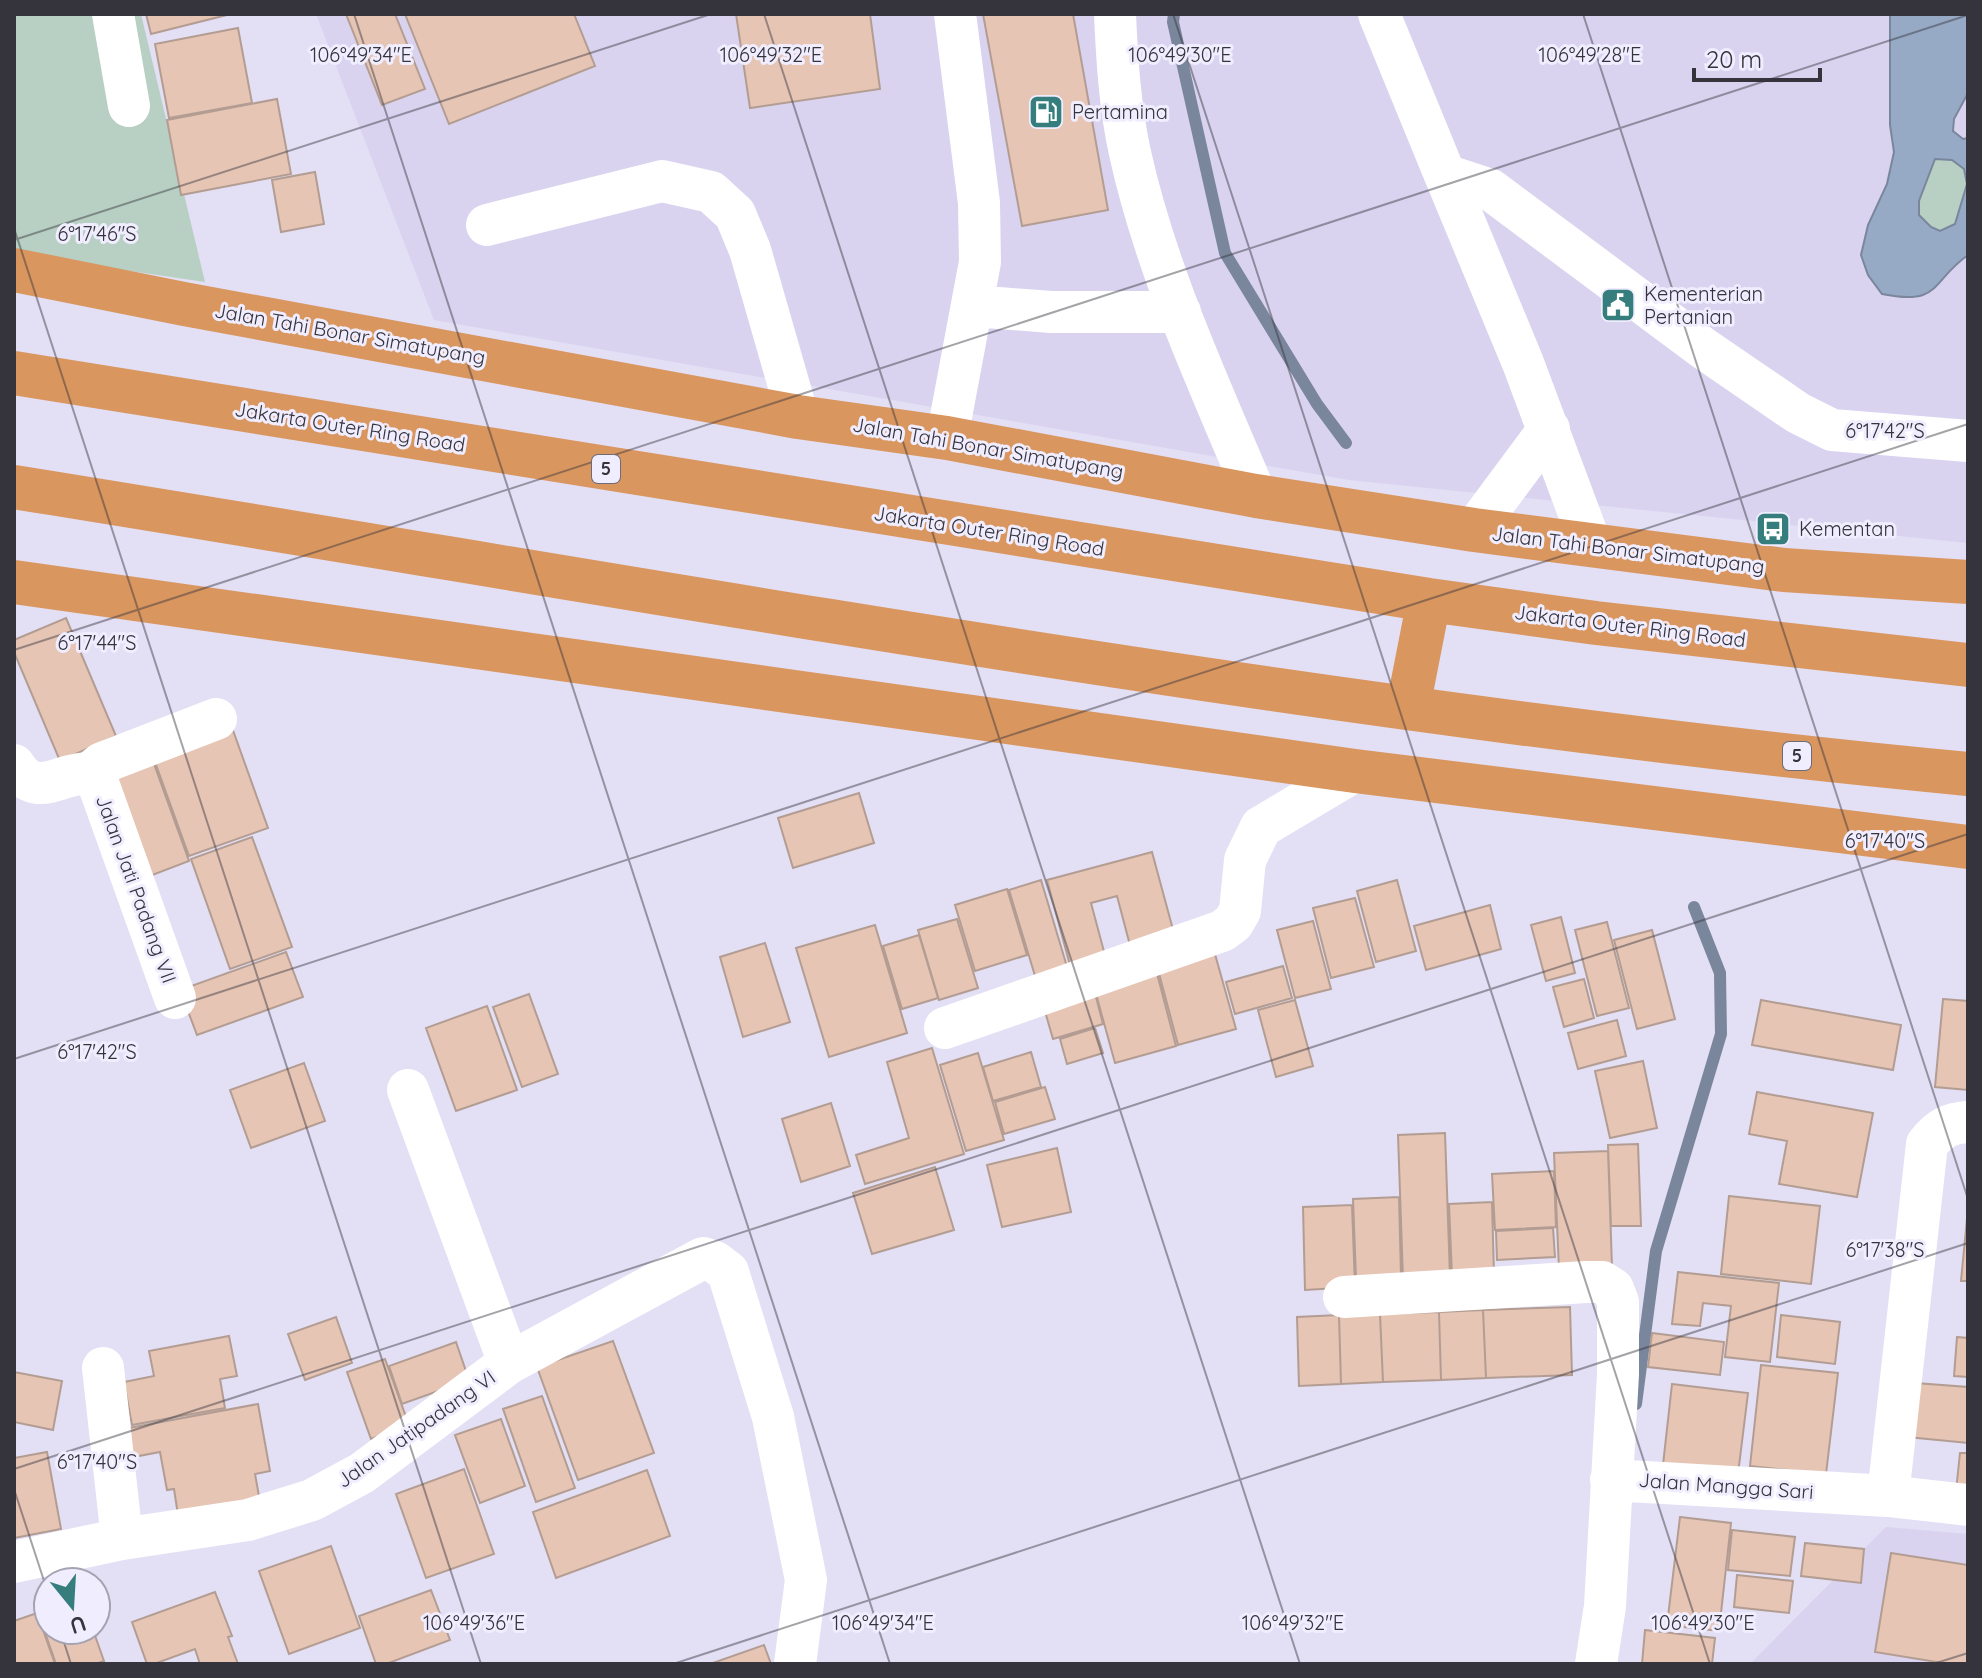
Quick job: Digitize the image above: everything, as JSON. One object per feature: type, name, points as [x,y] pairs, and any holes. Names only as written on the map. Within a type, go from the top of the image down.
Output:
[{"type":"highway","name":"Jalan Tahi Bonar Simatupang","points":[[14,270],[798,417],[947,438],[1256,496],[1474,530],[1784,570],[1968,582]]},
{"type":"highway","name":"Jakarta Outer Ring Road","points":[[14,373],[1429,600],[1596,623],[1968,665]]},
{"type":"highway","name":"5","points":[[14,487],[1103,666],[1635,739],[1968,774]]},
{"type":"highway","points":[[14,582],[1355,771],[1968,847]]},
{"type":"highway","points":[[1408,707],[1429,600]]},
{"type":"street","points":[[113,14],[129,106]]},
{"type":"street","points":[[947,438],[980,262],[979,203],[955,14]]},
{"type":"street","points":[[1115,14],[1117,58],[1130,151],[1147,217],[1180,312],[1256,496]]},
{"type":"street","points":[[1379,14],[1549,429],[1591,545]]},
{"type":"street","points":[[1445,175],[1491,190],[1703,348],[1798,413],[1832,430],[1968,441]]},
{"type":"street","points":[[487,225],[662,181],[711,192],[735,214],[750,250],[798,417]]},
{"type":"street","points":[[973,306],[1051,312],[1180,312]]},
{"type":"street","points":[[1474,530],[1549,429]]},
{"type":"street","points":[[90,773],[102,763],[216,719]]},
{"type":"street","name":"Jalan Jati Padang VII","points":[[14,765],[31,782],[43,784],[78,772],[90,773],[98,783],[175,998]]},
{"type":"street","points":[[945,1028],[1222,931],[1233,923],[1240,911],[1245,860],[1261,827],[1355,771]]},
{"type":"street","points":[[408,1090],[509,1363]]},
{"type":"street","points":[[1888,1496],[1927,1144],[1937,1132],[1951,1124],[1968,1122]]},
{"type":"street","name":"Jalan Jatipadang VI","points":[[14,1562],[122,1539],[248,1520],[312,1500],[362,1473],[509,1363],[703,1258],[728,1272],[773,1417],[806,1580],[795,1664]]},
{"type":"street","name":"Jalan Mangga Sari","points":[[1344,1297],[1602,1282],[1613,1289],[1618,1302],[1618,1374],[1624,1480],[1888,1496],[1968,1505]]},
{"type":"street","points":[[103,1368],[122,1539]]},
{"type":"street","points":[[1596,1664],[1624,1480]]},
{"type":"shaded area","points":[[316,14],[1968,14],[1968,543],[1349,480],[434,320]]},
{"type":"shaded area","points":[[1886,1527],[1968,1534],[1968,1664],[1750,1664]]},
{"type":"green space","points":[[14,14],[141,14],[205,282],[14,254]]},
{"type":"green space","points":[[1935,159],[1952,160],[1964,169],[1967,184],[1955,224],[1940,231],[1919,215],[1919,201]]},
{"type":"water","points":[[1890,14],[1968,14],[1968,93],[1954,119],[1953,131],[1963,139],[1968,138],[1968,255],[1933,289],[1915,297],[1882,294],[1868,275],[1861,255],[1868,225],[1887,184],[1894,152],[1890,125]],"holes":[[[1935,159],[1952,160],[1964,169],[1967,184],[1955,224],[1940,231],[1919,215],[1919,201]]]},
{"type":"building","points":[[146,14],[231,14],[151,34]]},
{"type":"building","points":[[346,14],[395,14],[425,89],[382,105]]},
{"type":"building","points":[[405,14],[574,14],[595,66],[449,124]]},
{"type":"building","points":[[736,14],[870,14],[880,89],[750,108]]},
{"type":"building","name":"Pertamina","points":[[983,14],[1073,14],[1108,210],[1022,226]]},
{"type":"building","points":[[238,28],[252,103],[169,118],[155,44]]},
{"type":"building","points":[[277,99],[291,174],[181,195],[167,120]]},
{"type":"building","points":[[315,172],[324,224],[281,232],[272,180]]},
{"type":"building","points":[[66,618],[116,736],[60,761],[14,652],[14,640]]},
{"type":"building","points":[[230,722],[268,828],[189,856],[151,751]]},
{"type":"building","points":[[154,764],[189,861],[142,879],[106,781]]},
{"type":"building","points":[[859,793],[874,843],[793,868],[778,818]]},
{"type":"building","points":[[252,837],[292,947],[230,969],[191,859]]},
{"type":"building","points":[[1152,852],[1175,937],[1131,949],[1117,896],[1091,903],[1106,959],[1071,969],[1047,880]]},
{"type":"building","points":[[1041,880],[1071,980],[1039,989],[1009,890]]},
{"type":"building","points":[[1397,880],[1416,951],[1376,962],[1357,891]]},
{"type":"building","points":[[1007,889],[1027,955],[975,971],[955,905]]},
{"type":"building","points":[[1355,898],[1374,967],[1331,978],[1313,908]]},
{"type":"building","points":[[1490,905],[1501,949],[1426,970],[1414,926]]},
{"type":"building","points":[[1561,917],[1575,973],[1546,981],[1531,925]]},
{"type":"building","points":[[957,919],[978,988],[939,1000],[918,930]]},
{"type":"building","points":[[1313,921],[1331,989],[1295,998],[1277,930]]},
{"type":"building","points":[[1607,922],[1629,1008],[1597,1016],[1575,930]]},
{"type":"building","points":[[875,925],[907,1033],[829,1057],[796,948]]},
{"type":"building","points":[[1652,930],[1675,1019],[1637,1029],[1614,940]]},
{"type":"building","points":[[919,935],[938,998],[902,1009],[883,946]]},
{"type":"building","points":[[765,943],[790,1022],[743,1037],[720,957]]},
{"type":"building","points":[[1213,947],[1236,1029],[1178,1045],[1156,962]]},
{"type":"building","points":[[286,952],[303,997],[197,1035],[180,990]]},
{"type":"building","points":[[1155,966],[1176,1046],[1115,1063],[1093,983]]},
{"type":"building","points":[[1283,966],[1292,998],[1235,1014],[1226,982]]},
{"type":"building","points":[[1584,979],[1594,1018],[1564,1027],[1553,987]]},
{"type":"building","points":[[1095,993],[1103,1024],[1053,1039],[1044,1008]]},
{"type":"building","points":[[529,994],[558,1074],[522,1087],[493,1007]]},
{"type":"building","points":[[1943,999],[1968,1001],[1968,1090],[1935,1087]]},
{"type":"building","points":[[1295,1000],[1313,1066],[1276,1077],[1258,1010]]},
{"type":"building","points":[[1761,1000],[1901,1025],[1893,1070],[1752,1045]]},
{"type":"building","points":[[487,1006],[517,1090],[456,1111],[426,1028]]},
{"type":"building","points":[[1617,1020],[1626,1056],[1578,1069],[1568,1033]]},
{"type":"building","points":[[1095,1028],[1103,1053],[1067,1064],[1060,1039]]},
{"type":"building","points":[[932,1048],[964,1154],[865,1184],[856,1155],[909,1138],[887,1062]]},
{"type":"building","points":[[1031,1052],[1041,1087],[993,1101],[983,1067]]},
{"type":"building","points":[[978,1053],[1004,1140],[966,1151],[940,1065]]},
{"type":"building","points":[[1643,1061],[1657,1128],[1610,1138],[1595,1071]]},
{"type":"building","points":[[304,1063],[325,1121],[251,1148],[230,1090]]},
{"type":"building","points":[[1045,1087],[1055,1119],[1004,1134],[995,1102]]},
{"type":"building","points":[[1757,1092],[1873,1113],[1857,1197],[1779,1184],[1787,1141],[1749,1134]]},
{"type":"building","points":[[831,1103],[850,1166],[801,1182],[782,1119]]},
{"type":"building","points":[[1445,1133],[1450,1277],[1403,1279],[1398,1135]]},
{"type":"building","points":[[1638,1144],[1641,1226],[1611,1226],[1608,1145]]},
{"type":"building","points":[[1057,1148],[1071,1212],[1002,1227],[987,1165]]},
{"type":"building","points":[[1608,1151],[1612,1267],[1559,1270],[1554,1153]]},
{"type":"building","points":[[935,1167],[954,1230],[872,1254],[853,1193]]},
{"type":"building","points":[[1554,1171],[1556,1227],[1495,1230],[1492,1174]]},
{"type":"building","points":[[1729,1196],[1820,1206],[1811,1284],[1721,1274]]},
{"type":"building","points":[[1399,1197],[1401,1276],[1356,1278],[1353,1199]]},
{"type":"building","points":[[1492,1202],[1494,1275],[1452,1276],[1449,1204]]},
{"type":"building","points":[[1352,1205],[1355,1287],[1305,1290],[1303,1207]]},
{"type":"building","points":[[1968,1208],[1968,1281],[1961,1281]]},
{"type":"building","points":[[1553,1228],[1555,1257],[1497,1260],[1496,1231]]},
{"type":"building","points":[[1678,1272],[1779,1283],[1770,1362],[1725,1357],[1731,1306],[1703,1303],[1700,1326],[1672,1324]]},
{"type":"building","points":[[1570,1307],[1572,1375],[1486,1378],[1483,1310]]},
{"type":"building","points":[[1483,1310],[1486,1378],[1441,1380],[1439,1312]]},
{"type":"building","points":[[1439,1312],[1441,1380],[1383,1382],[1380,1314]]},
{"type":"building","points":[[1380,1314],[1383,1382],[1341,1384],[1339,1315]]},
{"type":"building","points":[[1339,1315],[1341,1384],[1299,1386],[1297,1317]]},
{"type":"building","points":[[1781,1315],[1840,1322],[1835,1364],[1777,1357]]},
{"type":"building","points":[[336,1317],[352,1363],[305,1380],[288,1334]]},
{"type":"building","points":[[1652,1333],[1724,1342],[1720,1375],[1648,1367]]},
{"type":"building","points":[[229,1336],[237,1376],[220,1379],[225,1408],[132,1425],[124,1382],[154,1376],[149,1351]]},
{"type":"building","points":[[1957,1337],[1968,1338],[1968,1377],[1954,1376]]},
{"type":"building","points":[[613,1341],[654,1453],[578,1480],[537,1367]]},
{"type":"building","points":[[456,1342],[469,1380],[402,1404],[389,1366]]},
{"type":"building","points":[[385,1359],[409,1425],[371,1439],[347,1372]]},
{"type":"building","points":[[1761,1365],[1838,1373],[1826,1474],[1750,1466]]},
{"type":"building","points":[[14,1372],[62,1381],[53,1430],[14,1422]]},
{"type":"building","points":[[1902,1382],[1968,1387],[1968,1443],[1897,1436]]},
{"type":"building","points":[[1672,1384],[1748,1393],[1738,1474],[1663,1465]]},
{"type":"building","points":[[542,1396],[575,1488],[536,1502],[503,1409]]},
{"type":"building","points":[[258,1404],[270,1471],[255,1474],[262,1513],[180,1528],[174,1489],[167,1490],[160,1452],[123,1459],[118,1430]]},
{"type":"building","points":[[501,1419],[525,1486],[480,1503],[455,1435]]},
{"type":"building","points":[[47,1452],[61,1529],[14,1538],[14,1458]]},
{"type":"building","points":[[1960,1453],[1968,1453],[1968,1492],[1956,1491]]},
{"type":"building","points":[[464,1469],[494,1554],[426,1578],[396,1494]]},
{"type":"building","points":[[647,1470],[670,1536],[556,1578],[533,1512]]},
{"type":"building","points":[[1680,1517],[1731,1523],[1719,1631],[1667,1625]]},
{"type":"building","points":[[1732,1530],[1795,1537],[1790,1576],[1728,1570]]},
{"type":"building","points":[[1805,1543],[1864,1549],[1861,1583],[1801,1576]]},
{"type":"building","points":[[331,1546],[360,1628],[289,1654],[259,1571]]},
{"type":"building","points":[[1891,1553],[1968,1565],[1968,1664],[1949,1664],[1875,1652]]},
{"type":"building","points":[[1737,1575],[1793,1581],[1789,1613],[1734,1607]]},
{"type":"building","points":[[431,1590],[450,1640],[386,1664],[376,1664],[359,1616]]},
{"type":"building","points":[[215,1592],[232,1636],[228,1637],[238,1664],[200,1664],[195,1649],[147,1664],[132,1622]]},
{"type":"building","points":[[32,1615],[32,1646],[49,1646],[55,1664],[14,1664],[14,1621]]},
{"type":"building","points":[[1645,1630],[1715,1638],[1712,1664],[1642,1664]]},
{"type":"building","points":[[764,1645],[771,1664],[710,1664]]},
{"type":"building","points":[[50,1646],[99,1646],[104,1661],[95,1664],[56,1664]]},
{"type":"waterway","points":[[1174,14],[1173,22],[1225,253],[1317,404],[1346,443]]},
{"type":"waterway","points":[[1636,1404],[1656,1251],[1721,1034],[1720,973],[1694,907]]},
{"type":"place","name":"Pertamina","points":[[1046,112]]},
{"type":"place","name":"Kementerian Pertanian","points":[[1618,305]]},
{"type":"place","name":"Kementan","points":[[1773,529]]}]
